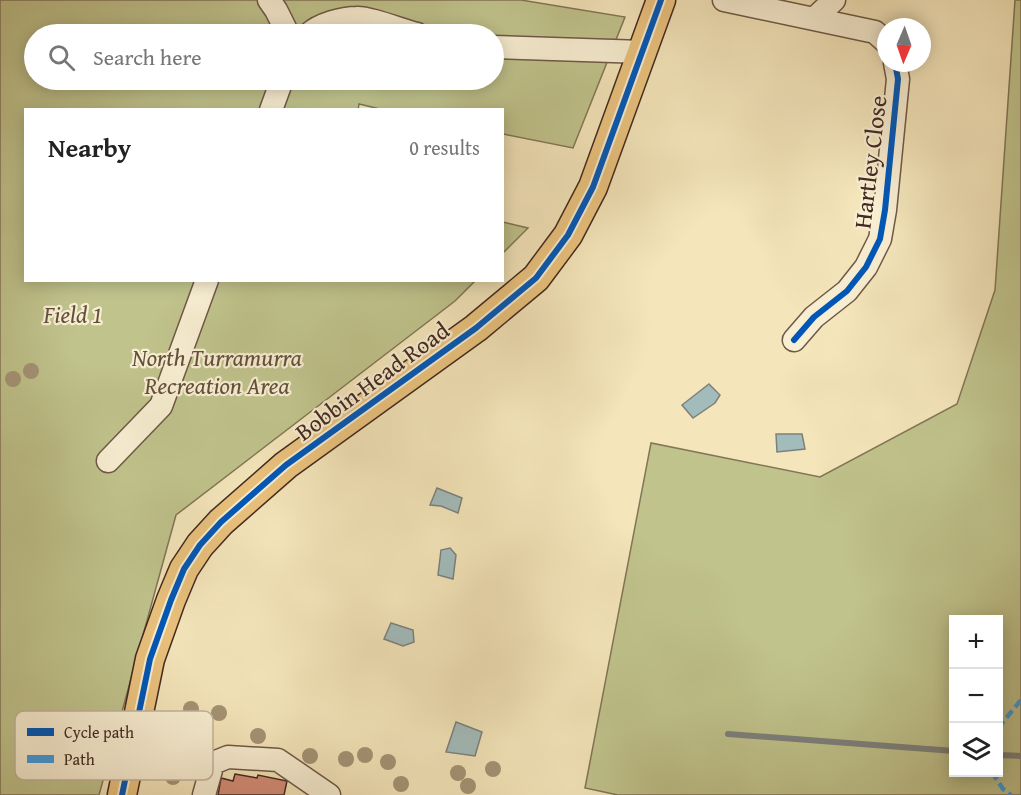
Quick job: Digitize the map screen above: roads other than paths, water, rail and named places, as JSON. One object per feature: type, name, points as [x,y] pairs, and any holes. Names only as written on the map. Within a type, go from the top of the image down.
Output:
[{"type":"main road","name":"Bobbin Head Road","points":[[139,711],[150,659],[171,600],[184,569],[200,545],[221,522],[286,465],[476,328],[536,278],[568,235],[593,187],[661,0]]},
{"type":"main road","name":"Bobbin Head Road","points":[[122,795],[125,780]]},
{"type":"street","points":[[269,0],[283,24]]},
{"type":"street","points":[[724,0],[877,34]]},
{"type":"street","points":[[814,19],[834,0]]},
{"type":"street","points":[[328,24],[359,18],[381,24]]},
{"type":"street","points":[[504,46],[643,52]]},
{"type":"street","name":"Hartley Close","points":[[794,340],[814,317],[847,291],[866,267],[880,239],[885,210],[898,79],[897,72]]},
{"type":"street","points":[[272,108],[278,90]]},
{"type":"street","points":[[108,461],[161,406],[206,282]]},
{"type":"street","points":[[213,763],[228,757],[278,760],[329,795]]},
{"type":"street","points":[[204,795],[208,780]]},
{"type":"water","points":[[709,384],[720,395],[715,403],[693,418],[682,405]]},
{"type":"water","points":[[776,434],[802,434],[805,449],[777,452]]},
{"type":"water","points":[[437,488],[462,498],[458,513],[441,506],[430,505]]},
{"type":"water","points":[[450,548],[456,555],[453,579],[438,575],[441,550]]},
{"type":"water","points":[[391,623],[413,630],[414,642],[403,646],[384,639]]},
{"type":"water","points":[[456,722],[482,732],[475,756],[446,752]]},
{"type":"waterway","points":[[728,734],[949,751]]},
{"type":"waterway","points":[[1003,755],[1021,756]]},
{"type":"park label","name":"Field 1","points":[[73,314]]},
{"type":"park label","name":"North Turramurra Recreation Area","points":[[217,371]]}]
